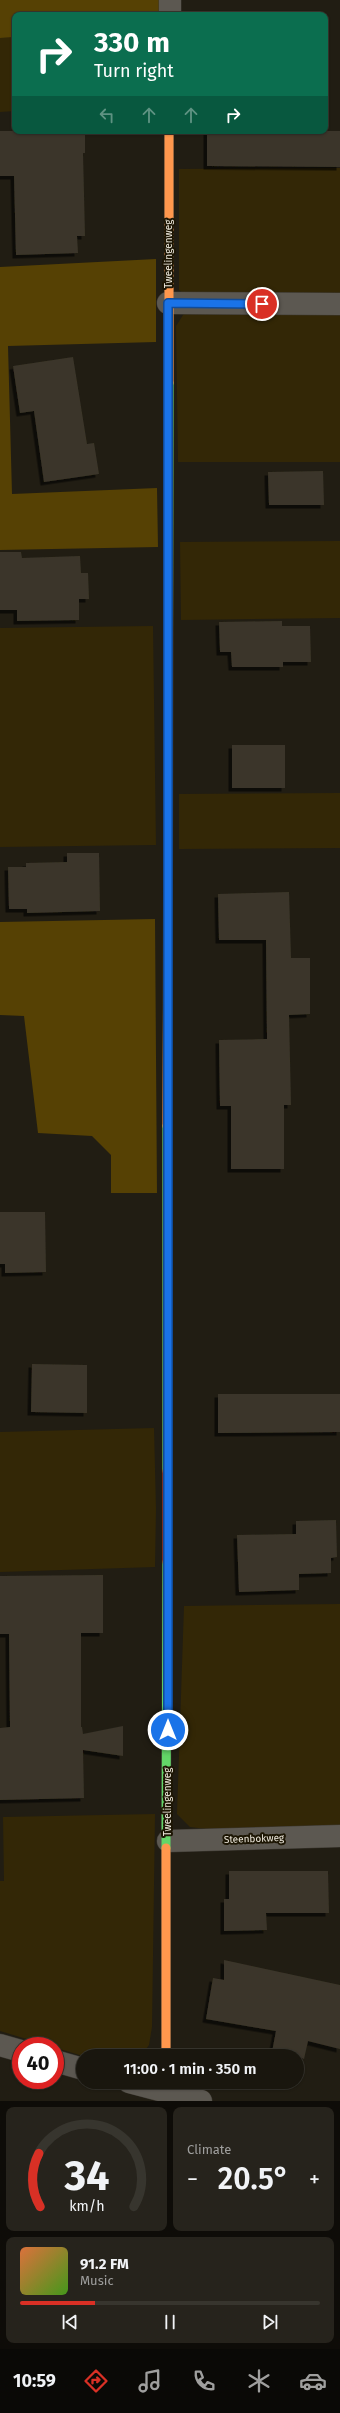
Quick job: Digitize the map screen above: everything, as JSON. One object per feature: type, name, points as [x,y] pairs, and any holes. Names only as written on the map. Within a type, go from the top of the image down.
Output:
[{"type":"street","points":[[170,0],[170,12]]},
{"type":"street","name":"Tweelingenweg","points":[[166,2049],[168,1841],[169,134]]},
{"type":"street","points":[[168,303],[340,304]]},
{"type":"street","name":"Steenbokweg","points":[[168,1841],[340,1836]]},
{"type":"street","points":[[0,2045],[12,2048]]},
{"type":"street","points":[[64,2064],[76,2067]]},
{"type":"street","points":[[155,2089],[201,2101]]},
{"type":"shaded area","points":[[0,0],[160,0],[160,12],[12,12],[12,37],[0,38]]},
{"type":"shaded area","points":[[12,37],[12,111],[0,112],[0,38]]},
{"type":"shaded area","points":[[340,168],[340,297],[185,295],[179,290],[179,169]]},
{"type":"shaded area","points":[[156,259],[156,342],[8,346],[12,494],[157,488],[158,547],[0,550],[0,267]]},
{"type":"shaded area","points":[[193,307],[340,309],[340,462],[178,462],[176,326],[183,315]]},
{"type":"shaded area","points":[[340,541],[340,618],[181,620],[180,542]]},
{"type":"shaded area","points":[[153,626],[156,845],[0,847],[0,628]]},
{"type":"shaded area","points":[[340,793],[340,848],[179,849],[179,794]]},
{"type":"shaded area","points":[[155,919],[157,1193],[111,1193],[111,1155],[92,1136],[38,1133],[24,1016],[0,1015],[0,922]]},
{"type":"shaded area","points":[[154,1428],[156,1509],[155,1567],[0,1572],[0,1432]]},
{"type":"shaded area","points":[[340,1604],[340,1826],[206,1829],[190,1827],[177,1814],[184,1606]]},
{"type":"shaded area","points":[[155,1814],[152,2027],[149,2045],[146,2049],[76,2049],[76,2054],[64,2050],[64,2037],[20,2037],[0,2031],[0,1881],[4,1881],[3,1817]]},
{"type":"building","points":[[0,131],[12,131],[12,134],[85,134],[85,153],[83,153],[85,236],[77,236],[78,253],[16,255],[14,176],[0,176]]},
{"type":"building","points":[[328,131],[340,131],[340,167],[207,166],[207,134],[328,134]]},
{"type":"building","points":[[73,357],[87,444],[94,443],[99,474],[44,482],[34,411],[20,413],[13,366]]},
{"type":"building","points":[[323,471],[324,505],[269,505],[268,472]]},
{"type":"building","points":[[0,552],[21,552],[22,558],[80,556],[81,573],[88,573],[89,599],[79,599],[79,620],[17,621],[17,610],[0,610]]},
{"type":"building","points":[[282,621],[282,626],[310,626],[311,662],[283,662],[283,667],[232,667],[231,652],[220,652],[219,622]]},
{"type":"building","points":[[232,745],[285,745],[285,788],[232,788]]},
{"type":"building","points":[[67,853],[99,853],[100,911],[27,913],[27,909],[9,909],[8,867],[26,867],[26,863],[67,862]]},
{"type":"building","points":[[289,892],[291,958],[310,958],[310,1014],[289,1015],[291,1105],[284,1105],[284,1169],[231,1169],[231,1106],[220,1106],[219,1040],[267,1039],[266,940],[219,940],[218,894]]},
{"type":"building","points":[[0,1212],[45,1212],[46,1272],[5,1273],[5,1264],[0,1264]]},
{"type":"building","points":[[32,1364],[87,1365],[87,1413],[31,1412]]},
{"type":"building","points":[[218,1394],[340,1394],[340,1432],[218,1433]]},
{"type":"building","points":[[336,1520],[337,1557],[331,1558],[331,1573],[299,1574],[299,1590],[239,1592],[237,1535],[296,1534],[296,1521]]},
{"type":"building","points":[[103,1575],[103,1633],[81,1633],[81,1727],[83,1734],[123,1726],[123,1756],[83,1750],[84,1798],[0,1800],[0,1728],[10,1727],[9,1634],[0,1634],[0,1576]]},
{"type":"building","points":[[229,1871],[328,1871],[329,1913],[266,1913],[267,1930],[224,1931],[224,1899],[229,1899]]},
{"type":"building","points":[[224,1960],[340,1985],[340,2049],[308,2041],[304,2059],[304,2049],[273,2049],[276,2031],[206,2019],[213,1978],[224,1980]]},
{"type":"traffic: fast","points":[[168,891],[169,383]]},
{"type":"traffic: fast","points":[[167,1126],[167,1471]]},
{"type":"traffic: fast","points":[[166,1848],[167,1562]]},
{"type":"traffic: slow","points":[[169,134],[169,383]]},
{"type":"traffic: slow","points":[[167,1126],[168,891]]},
{"type":"traffic: slow","points":[[166,1848],[166,2049]]},
{"type":"traffic: jam","points":[[167,1471],[167,1562]]},
{"type":"route","points":[[168,1730],[168,303],[262,304]]}]
